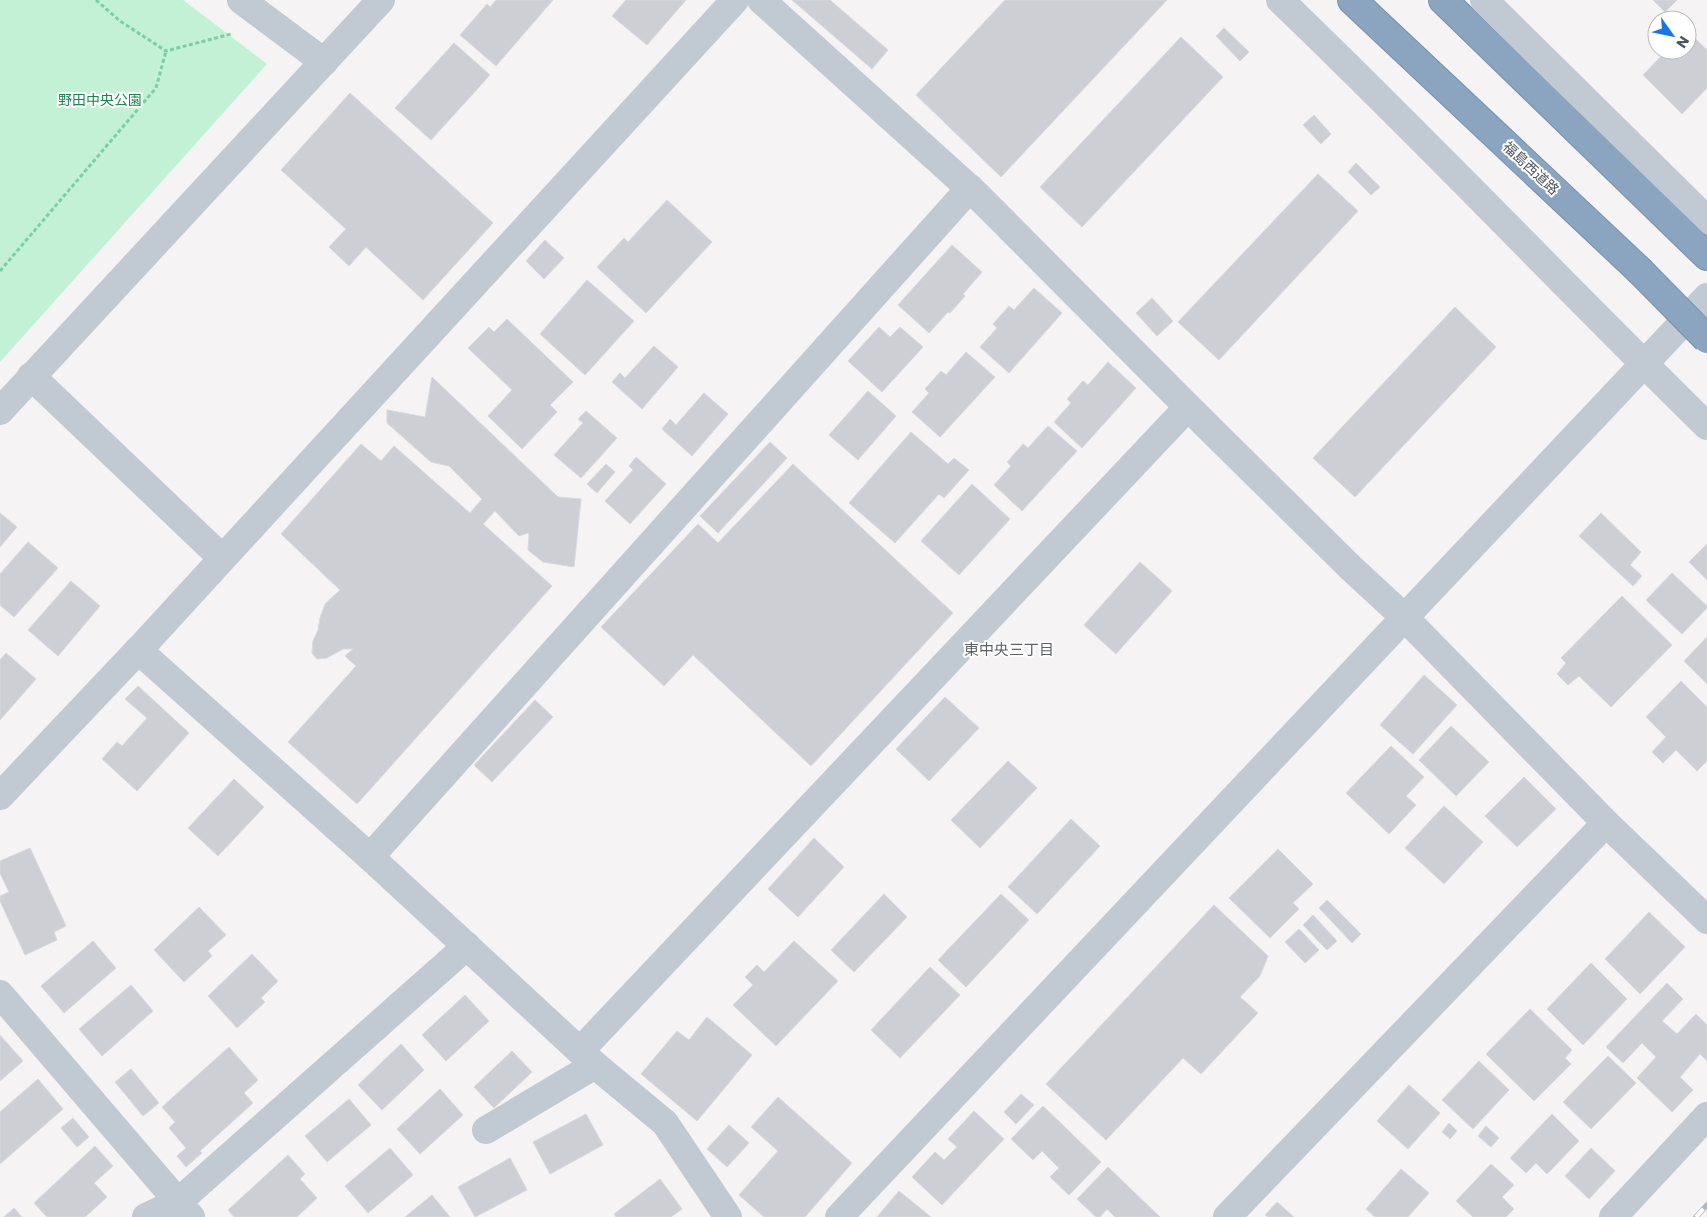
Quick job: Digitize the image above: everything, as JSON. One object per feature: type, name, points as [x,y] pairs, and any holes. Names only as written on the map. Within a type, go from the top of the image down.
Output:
[{"type":"highway","name":"福島西道路","points":[[1352,0],[1639,270],[1707,339]]},
{"type":"highway","points":[[1443,0],[1707,256]]},
{"type":"street","points":[[241,0],[324,62]]},
{"type":"street","points":[[0,411],[381,0]]},
{"type":"street","points":[[1,791],[138,650],[735,0]]},
{"type":"street","points":[[761,0],[970,188],[1188,407],[1351,568],[1404,617],[1606,823],[1707,920]]},
{"type":"street","points":[[1280,0],[1355,72],[1643,364],[1707,426]]},
{"type":"street","points":[[1484,0],[1707,220]]},
{"type":"street","points":[[370,857],[970,188]]},
{"type":"street","points":[[839,1217],[1707,297]]},
{"type":"street","points":[[31,376],[222,558]]},
{"type":"street","points":[[486,1130],[588,1058],[1188,407]]},
{"type":"street","points":[[138,650],[370,857],[588,1058],[665,1124],[719,1214]]},
{"type":"street","points":[[1227,1217],[1606,823]]},
{"type":"street","points":[[146,1217],[185,1209],[467,946]]},
{"type":"street","points":[[0,994],[185,1209]]},
{"type":"street","points":[[1613,1217],[1707,1116]]},
{"type":"path","points":[[96,0],[120,21],[166,51],[272,23]]},
{"type":"path","points":[[0,271],[156,88],[166,51]]},
{"type":"green space","name":"野田中央公園","points":[[0,0],[183,0],[267,64],[0,362]]},
{"type":"building","points":[[496,0],[553,0],[496,66],[460,35],[487,4],[490,7]]},
{"type":"building","points":[[626,0],[686,0],[647,45],[612,16]]},
{"type":"building","points":[[792,0],[830,0],[888,50],[872,69]]},
{"type":"building","points":[[1005,0],[1167,0],[1001,177],[916,95]]},
{"type":"building","points":[[1653,0],[1677,0],[1667,10],[1663,10]]},
{"type":"building","points":[[1224,28],[1249,52],[1240,61],[1216,36]]},
{"type":"building","points":[[1181,37],[1223,77],[1082,227],[1040,187]]},
{"type":"building","points":[[1697,40],[1707,50],[1707,88],[1682,114],[1643,75],[1657,60],[1697,60]]},
{"type":"building","points":[[454,43],[490,75],[431,140],[395,108]]},
{"type":"building","points":[[350,93],[493,223],[423,300],[366,247],[349,266],[329,247],[346,229],[281,170]]},
{"type":"building","points":[[1314,115],[1331,134],[1321,144],[1303,125]]},
{"type":"building","points":[[1356,163],[1380,187],[1371,195],[1348,172]]},
{"type":"building","points":[[1318,174],[1358,211],[1219,360],[1178,322]]},
{"type":"building","points":[[667,200],[712,242],[646,313],[597,267],[624,238],[628,242]]},
{"type":"building","points":[[545,240],[564,258],[544,279],[526,261]]},
{"type":"building","points":[[952,245],[982,272],[963,294],[965,296],[929,333],[898,305]]},
{"type":"building","points":[[587,280],[634,321],[585,375],[540,334]]},
{"type":"building","points":[[1034,288],[1062,313],[1009,373],[980,347],[997,328],[993,324],[1009,306],[1014,310]]},
{"type":"building","points":[[1152,298],[1173,321],[1157,336],[1136,313]]},
{"type":"building","points":[[1455,307],[1496,347],[1355,497],[1313,458]]},
{"type":"building","points":[[507,319],[573,382],[550,405],[557,412],[522,449],[488,416],[512,390],[468,348],[489,327],[494,332]]},
{"type":"building","points":[[879,327],[890,337],[900,327],[923,347],[882,392],[848,361]]},
{"type":"building","points":[[654,346],[678,367],[642,409],[612,382],[620,373],[625,378]]},
{"type":"building","points":[[966,352],[995,377],[940,437],[912,412],[929,393],[925,389],[941,371],[946,375]]},
{"type":"building","points":[[1108,362],[1136,388],[1082,448],[1054,422],[1071,403],[1067,399],[1083,381],[1088,385]]},
{"type":"building","points":[[432,377],[558,497],[581,499],[574,567],[543,562],[528,550],[529,533],[519,536],[495,511],[483,524],[552,586],[357,804],[288,742],[356,666],[345,656],[353,649],[343,649],[327,658],[317,659],[312,653],[313,641],[325,604],[340,590],[281,534],[361,444],[381,461],[394,446],[470,513],[482,499],[449,466],[431,462],[387,423],[387,410],[425,417]]},
{"type":"building","points":[[868,391],[896,416],[858,460],[829,435]]},
{"type":"building","points":[[704,393],[728,414],[692,456],[662,429],[670,419],[676,425]]},
{"type":"building","points":[[586,411],[617,438],[581,478],[554,455],[583,423],[578,419]]},
{"type":"building","points":[[1048,426],[1077,451],[1022,511],[994,485],[1011,466],[1007,462],[1023,444],[1028,448]]},
{"type":"building","points":[[911,432],[948,464],[954,458],[969,470],[944,498],[939,494],[895,543],[849,503]]},
{"type":"building","points":[[770,442],[787,458],[718,533],[700,516]]},
{"type":"building","points":[[636,457],[666,484],[630,524],[605,501],[633,470],[629,466]]},
{"type":"building","points":[[606,464],[615,472],[597,493],[587,484]]},
{"type":"building","points":[[793,464],[953,613],[811,766],[693,655],[664,686],[601,627],[698,524],[718,543]]},
{"type":"building","points":[[972,484],[1010,519],[959,575],[921,541]]},
{"type":"building","points":[[0,513],[17,527],[0,547]]},
{"type":"building","points":[[1601,513],[1641,552],[1630,565],[1642,576],[1633,586],[1579,536]]},
{"type":"building","points":[[28,542],[58,568],[14,617],[0,605],[0,574]]},
{"type":"building","points":[[1707,544],[1707,580],[1689,562]]},
{"type":"building","points":[[1140,562],[1172,591],[1116,654],[1084,625]]},
{"type":"building","points":[[1672,573],[1707,606],[1682,634],[1646,600]]},
{"type":"building","points":[[71,581],[100,606],[58,656],[28,630]]},
{"type":"building","points":[[1622,596],[1672,645],[1611,707],[1579,676],[1568,685],[1557,674],[1566,663],[1561,658]]},
{"type":"building","points":[[1707,637],[1707,684],[1684,661]]},
{"type":"building","points":[[6,653],[36,679],[0,720],[0,660]]},
{"type":"building","points":[[1424,675],[1457,705],[1413,754],[1380,725]]},
{"type":"building","points":[[1681,681],[1707,707],[1707,761],[1697,771],[1676,750],[1663,763],[1652,752],[1666,737],[1646,717]]},
{"type":"building","points":[[138,686],[189,733],[137,791],[102,759],[117,742],[122,746],[147,718],[125,699]]},
{"type":"building","points":[[945,697],[979,728],[929,781],[896,749]]},
{"type":"building","points":[[535,700],[553,717],[492,782],[474,765]]},
{"type":"building","points":[[1451,726],[1489,762],[1456,796],[1419,760]]},
{"type":"building","points":[[1391,746],[1424,777],[1406,796],[1416,805],[1389,834],[1346,793]]},
{"type":"building","points":[[1008,761],[1037,788],[980,848],[951,820]]},
{"type":"building","points":[[1524,777],[1556,809],[1517,847],[1485,816]]},
{"type":"building","points":[[234,779],[264,807],[218,856],[188,828]]},
{"type":"building","points":[[1444,806],[1483,842],[1444,884],[1405,848]]},
{"type":"building","points":[[1071,819],[1100,846],[1037,914],[1008,887]]},
{"type":"building","points":[[814,838],[844,867],[798,917],[768,889]]},
{"type":"building","points":[[30,848],[66,926],[54,932],[57,940],[25,955],[0,901],[0,896],[9,892],[0,873],[0,861]]},
{"type":"building","points":[[1278,849],[1313,884],[1293,903],[1299,909],[1270,938],[1229,898]]},
{"type":"building","points":[[884,894],[907,917],[854,972],[831,950]]},
{"type":"building","points":[[1001,894],[1029,920],[966,987],[938,960]]},
{"type":"building","points":[[1327,900],[1361,934],[1352,943],[1319,908]]},
{"type":"building","points":[[1214,905],[1268,956],[1260,976],[1240,997],[1258,1013],[1201,1074],[1183,1058],[1106,1140],[1046,1084]]},
{"type":"building","points":[[199,907],[226,935],[208,951],[212,956],[184,982],[154,950]]},
{"type":"building","points":[[1649,912],[1685,947],[1640,994],[1605,959]]},
{"type":"building","points":[[1313,915],[1337,941],[1327,950],[1303,925]]},
{"type":"building","points":[[1299,929],[1319,950],[1305,963],[1285,942]]},
{"type":"building","points":[[93,941],[116,968],[64,1013],[41,986]]},
{"type":"building","points":[[794,941],[838,981],[776,1046],[733,1005],[753,985],[745,977],[757,965],[764,972]]},
{"type":"building","points":[[252,954],[278,981],[261,998],[265,1002],[237,1028],[208,996]]},
{"type":"building","points":[[1591,963],[1627,999],[1583,1045],[1547,1009]]},
{"type":"building","points":[[930,967],[960,995],[900,1058],[871,1030]]},
{"type":"building","points":[[1667,983],[1683,999],[1662,1021],[1677,1034],[1696,1014],[1707,1025],[1707,1061],[1700,1054],[1680,1077],[1693,1090],[1672,1112],[1637,1078],[1656,1057],[1642,1043],[1623,1063],[1606,1047]]},
{"type":"building","points":[[131,985],[153,1011],[102,1056],[79,1029]]},
{"type":"building","points":[[465,995],[489,1021],[446,1061],[422,1035]]},
{"type":"building","points":[[1530,1009],[1572,1050],[1565,1058],[1571,1064],[1534,1101],[1486,1054]]},
{"type":"building","points":[[707,1017],[752,1055],[697,1121],[641,1074],[677,1031],[689,1040]]},
{"type":"building","points":[[0,1035],[23,1061],[0,1081]]},
{"type":"building","points":[[401,1044],[424,1070],[382,1110],[358,1085]]},
{"type":"building","points":[[229,1047],[258,1080],[244,1093],[253,1103],[200,1151],[202,1153],[186,1167],[177,1156],[186,1148],[169,1128],[175,1122],[162,1107]]},
{"type":"building","points":[[512,1051],[532,1072],[494,1108],[474,1087]]},
{"type":"building","points":[[1608,1056],[1636,1083],[1591,1129],[1563,1102]]},
{"type":"building","points":[[1479,1061],[1509,1090],[1473,1129],[1442,1100]]},
{"type":"building","points":[[131,1069],[159,1103],[143,1116],[115,1082]]},
{"type":"building","points":[[38,1079],[63,1109],[0,1164],[0,1112]]},
{"type":"building","points":[[1409,1085],[1440,1113],[1408,1149],[1377,1121]]},
{"type":"building","points":[[440,1089],[463,1115],[420,1154],[397,1129]]},
{"type":"building","points":[[1021,1094],[1034,1105],[1016,1124],[1004,1112]]},
{"type":"building","points":[[778,1097],[852,1163],[805,1217],[764,1217],[739,1195],[778,1151],[751,1127]]},
{"type":"building","points":[[349,1099],[371,1125],[327,1162],[305,1136]]},
{"type":"building","points":[[1043,1106],[1101,1162],[1069,1195],[1050,1177],[1059,1168],[1042,1151],[1033,1160],[1011,1139]]},
{"type":"building","points":[[974,1111],[1004,1139],[942,1205],[912,1177],[935,1152],[944,1160],[957,1147],[948,1139]]},
{"type":"building","points":[[586,1114],[603,1145],[550,1174],[533,1142]]},
{"type":"building","points":[[1552,1114],[1579,1141],[1547,1174],[1536,1163],[1526,1173],[1510,1158]]},
{"type":"building","points":[[73,1118],[89,1137],[77,1147],[61,1128]]},
{"type":"building","points":[[1449,1123],[1457,1131],[1450,1139],[1442,1132]]},
{"type":"building","points":[[729,1125],[749,1143],[727,1167],[707,1149]]},
{"type":"building","points":[[1486,1126],[1499,1138],[1491,1147],[1478,1136]]},
{"type":"building","points":[[95,1146],[113,1166],[94,1183],[107,1197],[85,1217],[47,1217],[34,1203]]},
{"type":"building","points":[[390,1148],[413,1175],[368,1213],[345,1186]]},
{"type":"building","points":[[1591,1148],[1615,1171],[1589,1199],[1565,1176]]},
{"type":"building","points":[[288,1155],[305,1174],[300,1179],[317,1198],[297,1217],[234,1217],[228,1210]]},
{"type":"building","points":[[510,1158],[527,1190],[475,1217],[458,1187]]},
{"type":"building","points":[[1491,1164],[1514,1185],[1502,1197],[1514,1209],[1506,1217],[1473,1217],[1456,1201]]},
{"type":"building","points":[[1108,1167],[1160,1217],[1115,1217],[1107,1209],[1100,1217],[1096,1217],[1077,1199]]},
{"type":"building","points":[[1401,1169],[1429,1193],[1408,1217],[1375,1217],[1366,1209]]},
{"type":"building","points":[[660,1179],[682,1209],[671,1217],[616,1217],[614,1214]]},
{"type":"building","points":[[899,1191],[931,1217],[877,1217]]},
{"type":"building","points":[[432,1195],[450,1217],[405,1217]]},
{"type":"building","points":[[1277,1202],[1294,1217],[1268,1217],[1265,1215]]},
{"type":"building","points":[[14,1208],[22,1217],[4,1217]]},
{"type":"railway","points":[[1696,1217],[1707,1205]]},
{"type":"district","name":"東中央三丁目","points":[[1009,650]]}]
